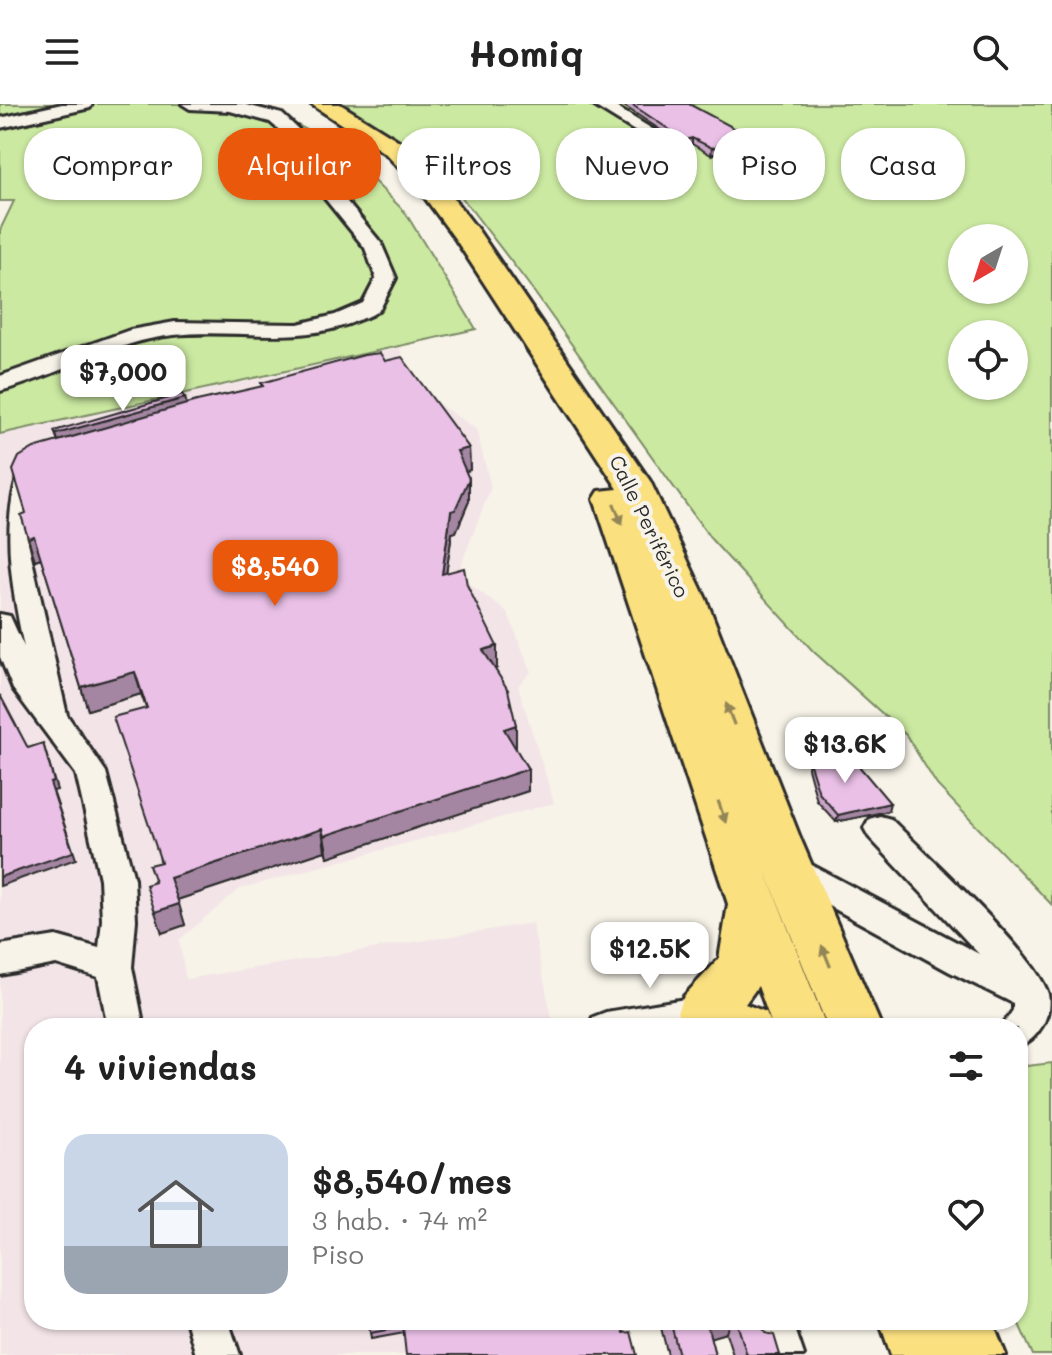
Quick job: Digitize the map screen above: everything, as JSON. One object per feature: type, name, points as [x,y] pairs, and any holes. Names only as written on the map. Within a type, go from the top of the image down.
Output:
[{"type":"highway","name":"Calle Periférico","points":[[302,104],[329,118],[380,154],[412,186],[587,448],[622,522],[751,899],[796,1018]]},
{"type":"highway","name":"Calle Periférico","points":[[323,104],[395,149],[426,181],[468,236],[632,481],[686,599],[777,840],[851,1018]]},
{"type":"highway","points":[[710,1018],[737,981],[745,963],[751,899]]},
{"type":"highway","points":[[914,1330],[923,1355]]},
{"type":"highway","points":[[965,1330],[974,1355]]},
{"type":"street","points":[[0,123],[84,104]]},
{"type":"street","points":[[0,384],[138,335],[210,327],[298,330],[342,320],[371,307],[386,278],[374,247],[311,170],[292,133],[276,118],[255,110],[190,104]]},
{"type":"street","points":[[599,104],[640,128]]},
{"type":"street","points":[[53,717],[29,609],[3,532],[3,495],[14,473],[30,462],[75,447]]},
{"type":"street","points":[[0,623],[28,689],[53,717],[91,772],[117,879],[119,920],[114,967],[124,1018]]},
{"type":"street","points":[[880,828],[1005,958],[1031,995],[1031,1014],[1028,1018]]},
{"type":"street","points":[[792,870],[962,962],[1031,995]]},
{"type":"street","points":[[0,960],[56,950],[114,967]]},
{"type":"street","points":[[210,1330],[218,1355]]},
{"type":"street","points":[[774,1330],[782,1355]]},
{"type":"shaded area","points":[[400,348],[412,386],[476,429],[491,487],[461,565],[467,582],[508,613],[531,672],[518,686],[554,803],[239,889],[179,940],[186,979],[532,923],[552,1018],[24,1018],[24,1330],[629,1330],[635,1355],[0,1355],[0,435]]},
{"type":"green space","points":[[0,104],[257,104],[303,128],[218,128],[218,200],[381,200],[381,188],[405,212],[476,329],[0,434],[0,230],[14,201],[0,201]]},
{"type":"green space","points":[[333,104],[1052,104],[1052,905],[937,785],[906,735],[813,651],[711,539],[527,282],[464,200],[540,200],[540,128],[397,128],[397,142],[381,132],[381,128],[374,128]]},
{"type":"green space","points":[[1052,1063],[1052,1355],[1033,1355],[1022,1330],[1028,1330],[1028,1066]]},
{"type":"building","points":[[631,104],[689,104],[734,128],[713,128],[712,148],[697,140],[697,128],[667,128]]},
{"type":"building","points":[[380,353],[385,361],[402,357],[469,448],[457,451],[469,479],[455,510],[451,511],[442,574],[464,568],[467,585],[497,646],[483,650],[508,690],[516,725],[504,729],[528,769],[324,836],[322,829],[170,878],[179,904],[155,912],[146,885],[155,882],[149,865],[161,862],[113,717],[147,708],[135,672],[81,687],[34,536],[28,538],[21,515],[26,513],[13,470],[19,457],[34,448],[197,401],[263,386],[261,383]]},
{"type":"building","points":[[182,394],[185,398],[56,434],[54,431]]},
{"type":"building","points":[[0,695],[28,748],[43,743],[54,782],[50,783],[73,852],[0,877]]},
{"type":"building","points":[[848,753],[890,803],[838,815],[819,793],[809,761]]},
{"type":"building","points":[[403,1330],[623,1330],[624,1333],[631,1332],[637,1355],[406,1355]]},
{"type":"building","points":[[673,1330],[709,1330],[715,1355],[679,1355]]},
{"type":"building","points":[[739,1330],[764,1330],[774,1335],[780,1355],[747,1355]]}]
